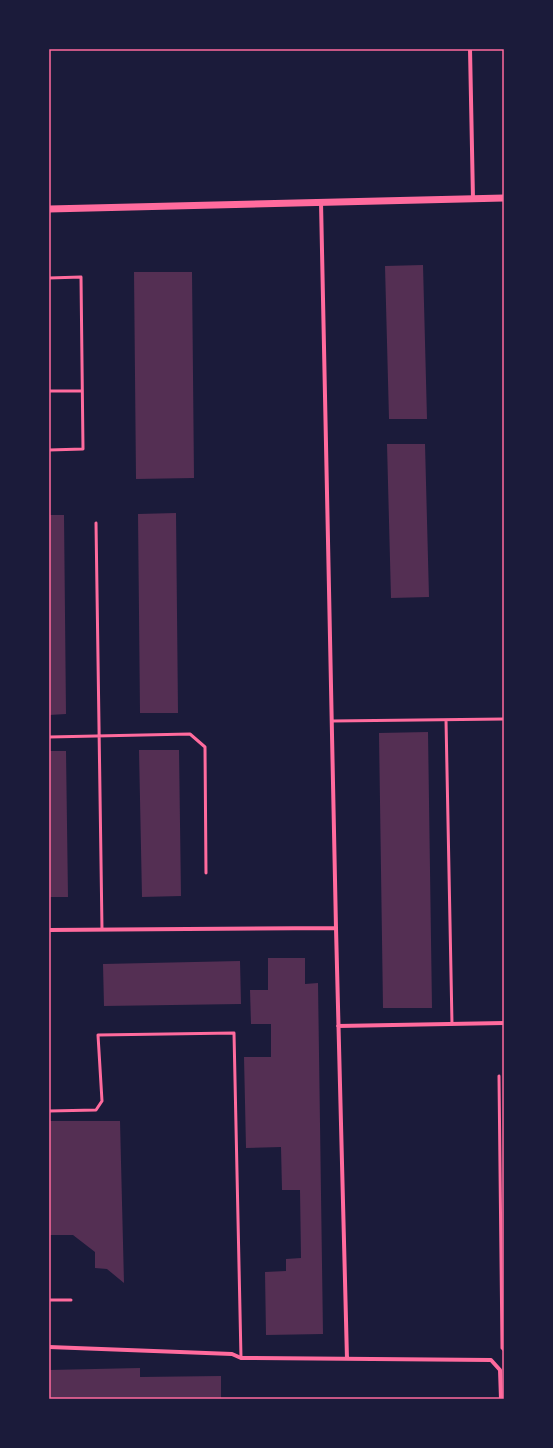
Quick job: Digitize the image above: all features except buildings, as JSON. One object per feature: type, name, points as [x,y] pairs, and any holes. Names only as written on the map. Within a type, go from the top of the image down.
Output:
[{"type":"street","points":[[470,49],[473,199]]},
{"type":"street","points":[[49,209],[504,198]]},
{"type":"street","points":[[321,202],[338,1026],[347,1359]]},
{"type":"street","points":[[49,930],[336,928]]},
{"type":"street","points":[[338,1026],[504,1023]]},
{"type":"street","points":[[49,1347],[232,1354],[241,1358],[491,1360],[500,1370],[500,1399]]},
{"type":"lane","points":[[49,278],[80,277],[83,449],[49,450]]},
{"type":"lane","points":[[49,391],[82,391]]},
{"type":"lane","points":[[96,523],[102,929]]},
{"type":"lane","points":[[332,721],[504,719]]},
{"type":"lane","points":[[446,720],[452,1024]]},
{"type":"lane","points":[[49,737],[190,734],[205,747],[206,873]]},
{"type":"lane","points":[[49,1111],[96,1110],[102,1101],[98,1035],[234,1033],[241,1358]]},
{"type":"lane","points":[[500,1076],[502,1348],[504,1350]]},
{"type":"lane","points":[[49,1300],[71,1300]]}]
